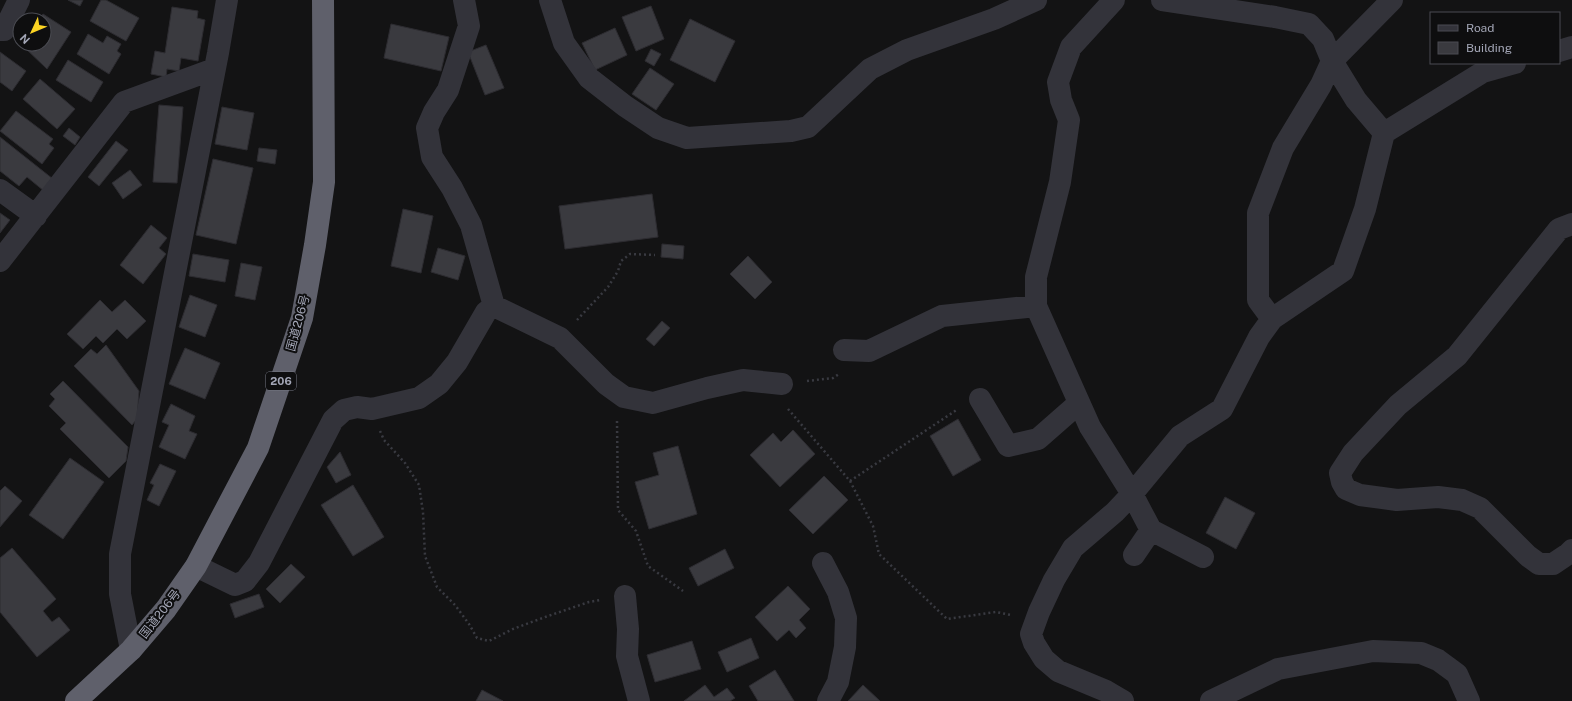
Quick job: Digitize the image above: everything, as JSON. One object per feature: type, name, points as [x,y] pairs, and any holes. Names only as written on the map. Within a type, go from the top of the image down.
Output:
[{"type":"highway","name":"国道206号","points":[[76,701],[131,650],[166,609],[196,566],[258,448],[302,318],[315,245],[324,182],[323,0]]},
{"type":"street","points":[[0,30],[4,30],[19,0]]},
{"type":"street","points":[[131,650],[120,594],[120,554],[227,0]]},
{"type":"street","points":[[464,0],[469,26],[448,90],[434,112],[427,128],[432,158],[452,188],[471,225],[494,306],[560,338],[606,384],[624,397],[653,403],[743,380],[776,383]]},
{"type":"street","points":[[550,0],[564,43],[589,78],[625,106],[658,128],[687,138],[791,131],[808,127],[870,69],[907,50],[994,18],[1036,0]]},
{"type":"street","points":[[1114,0],[1071,47],[1058,82],[1061,100],[1069,120],[1060,182],[1036,277],[1036,306],[1090,426],[1132,494],[1151,530],[1203,557]]},
{"type":"street","points":[[1162,0],[1275,17],[1308,24],[1323,39],[1332,61],[1356,100],[1384,134]]},
{"type":"street","points":[[1272,319],[1258,300],[1258,213],[1283,148],[1322,85],[1332,61],[1392,0]]},
{"type":"street","points":[[1560,51],[1572,47]]},
{"type":"street","points":[[1123,701],[1106,691],[1058,671],[1044,659],[1034,643],[1031,634],[1054,580],[1073,548],[1115,512],[1132,494],[1180,436],[1222,409],[1258,337],[1272,319],[1343,271],[1365,209],[1384,134],[1483,72],[1511,64]]},
{"type":"street","points":[[0,262],[124,102],[214,69]]},
{"type":"street","points":[[0,190],[36,216]]},
{"type":"street","points":[[1572,224],[1559,229],[1457,356],[1398,405],[1353,453],[1340,473],[1342,482],[1346,489],[1360,495],[1397,500],[1438,497],[1462,500],[1480,508],[1528,556],[1539,564],[1553,564],[1572,550]]},
{"type":"street","points":[[196,566],[235,584],[245,581],[259,563],[333,420],[344,410],[357,407],[372,409],[419,398],[439,384],[458,362],[486,312],[494,306]]},
{"type":"street","points":[[844,350],[869,351],[942,316],[1036,306]]},
{"type":"street","points":[[980,399],[1008,446],[1038,439],[1079,403]]},
{"type":"street","points":[[1134,555],[1151,530]]},
{"type":"street","points":[[823,563],[838,592],[846,618],[845,647],[838,682],[828,701]]},
{"type":"street","points":[[625,596],[628,629],[627,656],[639,701]]},
{"type":"street","points":[[1211,701],[1278,669],[1373,651],[1421,653],[1438,660],[1457,674],[1469,701]]},
{"type":"path","points":[[560,338],[608,287],[618,271],[621,261],[630,254],[655,255]]},
{"type":"path","points":[[839,373],[833,378],[776,383],[774,393],[850,481],[873,526],[879,554],[947,619],[996,612],[1036,621]]},
{"type":"path","points":[[617,393],[618,510],[636,531],[648,566],[683,591]]},
{"type":"path","points":[[850,481],[976,397],[980,399]]},
{"type":"path","points":[[372,409],[384,440],[405,463],[418,485],[423,512],[425,556],[437,587],[469,624],[477,638],[489,641],[513,629],[589,602],[625,596]]},
{"type":"building","points":[[68,0],[83,0],[80,6]]},
{"type":"building","points":[[101,0],[106,0],[139,18],[126,41],[90,21]]},
{"type":"building","points":[[651,6],[664,39],[636,51],[622,17]]},
{"type":"building","points":[[172,7],[198,11],[197,18],[205,20],[198,61],[181,58],[179,71],[167,69],[166,77],[151,74],[155,51],[165,53]]},
{"type":"building","points":[[690,19],[735,41],[715,82],[670,60]]},
{"type":"building","points":[[52,20],[71,32],[47,69],[29,52],[52,52]]},
{"type":"building","points":[[391,24],[449,37],[441,71],[384,58]]},
{"type":"building","points":[[615,28],[627,55],[595,70],[582,43]]},
{"type":"building","points":[[88,34],[103,43],[107,36],[121,44],[117,51],[121,54],[109,74],[77,54]]},
{"type":"building","points":[[486,45],[504,88],[485,95],[468,52]]},
{"type":"building","points":[[651,49],[661,54],[654,66],[645,61]]},
{"type":"building","points":[[0,52],[26,71],[12,91],[0,82]]},
{"type":"building","points":[[68,60],[103,82],[91,102],[56,80]]},
{"type":"building","points":[[650,68],[674,84],[656,110],[632,94]]},
{"type":"building","points":[[40,79],[75,109],[57,129],[23,99]]},
{"type":"building","points":[[159,105],[183,107],[177,183],[153,182]]},
{"type":"building","points":[[222,107],[254,113],[247,150],[215,144]]},
{"type":"building","points":[[16,111],[53,139],[49,144],[54,148],[42,164],[0,131]]},
{"type":"building","points":[[69,128],[80,137],[75,145],[63,136]]},
{"type":"building","points":[[0,137],[53,179],[44,191],[27,177],[19,186],[0,171]]},
{"type":"building","points":[[116,141],[128,150],[99,186],[88,177]]},
{"type":"building","points":[[259,148],[277,150],[275,164],[257,161]]},
{"type":"building","points":[[213,159],[253,168],[236,244],[196,235]]},
{"type":"building","points":[[130,170],[142,185],[123,199],[112,183]]},
{"type":"building","points":[[652,194],[658,237],[565,249],[559,206]]},
{"type":"building","points":[[403,209],[433,216],[421,273],[391,266]]},
{"type":"building","points":[[0,213],[10,220],[0,233]]},
{"type":"building","points":[[151,225],[167,238],[159,248],[166,254],[143,284],[120,265]]},
{"type":"building","points":[[662,244],[684,246],[683,259],[661,257]]},
{"type":"building","points":[[438,248],[465,256],[458,280],[431,272]]},
{"type":"building","points":[[193,254],[229,260],[225,282],[189,276]]},
{"type":"building","points":[[748,256],[772,282],[755,299],[730,274]]},
{"type":"building","points":[[241,263],[262,267],[255,300],[235,296]]},
{"type":"building","points":[[190,295],[217,305],[205,337],[179,327]]},
{"type":"building","points":[[100,300],[112,312],[125,300],[146,321],[127,339],[117,329],[103,343],[96,336],[83,349],[67,334]]},
{"type":"building","points":[[662,321],[670,328],[654,346],[646,339]]},
{"type":"building","points":[[106,345],[139,391],[137,419],[132,425],[74,366],[91,349],[97,354]]},
{"type":"building","points":[[185,348],[220,363],[205,399],[169,384]]},
{"type":"building","points":[[63,381],[128,447],[126,461],[109,478],[60,429],[66,423],[49,406],[55,399],[50,394]]},
{"type":"building","points":[[171,404],[195,416],[189,431],[197,434],[185,459],[159,447],[169,425],[162,422]]},
{"type":"building","points":[[958,419],[981,460],[953,476],[930,436]]},
{"type":"building","points":[[793,430],[815,454],[780,487],[750,455],[773,433],[781,442]]},
{"type":"building","points":[[678,446],[697,514],[649,529],[635,482],[659,475],[653,453]]},
{"type":"building","points":[[340,452],[351,475],[336,483],[327,467]]},
{"type":"building","points":[[70,458],[104,482],[63,539],[29,515]]},
{"type":"building","points":[[160,464],[176,471],[159,506],[147,500],[154,485],[150,483]]},
{"type":"building","points":[[824,476],[848,500],[813,534],[789,510]]},
{"type":"building","points":[[353,485],[384,537],[353,556],[321,505]]},
{"type":"building","points":[[5,486],[22,501],[0,527],[0,491]]},
{"type":"building","points":[[1225,497],[1255,513],[1236,549],[1206,533]]},
{"type":"building","points":[[12,548],[56,599],[43,611],[52,622],[59,617],[70,630],[37,657],[0,612],[0,558]]},
{"type":"building","points":[[725,549],[734,568],[698,586],[689,568]]},
{"type":"building","points":[[291,564],[305,577],[280,603],[266,589]]},
{"type":"building","points":[[788,586],[810,609],[799,620],[806,628],[796,638],[789,630],[777,641],[755,617]]},
{"type":"building","points":[[259,594],[264,607],[235,618],[230,604]]},
{"type":"building","points":[[751,638],[759,658],[727,672],[718,652]]},
{"type":"building","points":[[692,641],[701,669],[655,682],[647,655]]},
{"type":"building","points":[[775,670],[794,701],[758,701],[749,686]]},
{"type":"building","points":[[705,685],[714,697],[727,688],[735,698],[730,701],[684,701]]},
{"type":"building","points":[[863,685],[880,701],[848,701]]},
{"type":"building","points":[[482,690],[503,701],[476,701]]}]
